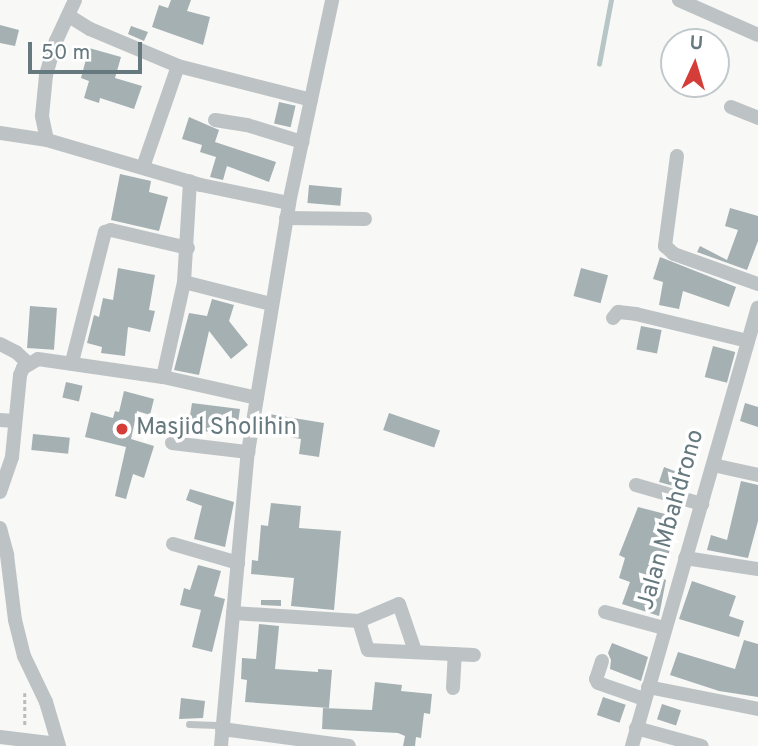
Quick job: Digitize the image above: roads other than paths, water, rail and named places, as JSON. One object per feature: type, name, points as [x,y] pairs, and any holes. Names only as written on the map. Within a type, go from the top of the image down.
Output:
[{"type":"street","points":[[47,140],[42,116],[46,75],[56,40],[75,0]]},
{"type":"street","points":[[221,746],[248,452],[287,210],[332,0]]},
{"type":"street","points":[[680,0],[758,35]]},
{"type":"street","points":[[69,16],[90,29],[178,66],[311,100]]},
{"type":"street","points":[[143,167],[178,66]]},
{"type":"street","points":[[731,107],[758,118]]},
{"type":"street","points":[[215,120],[247,125],[302,142]]},
{"type":"street","points":[[0,133],[47,140],[287,210],[365,219]]},
{"type":"street","points":[[677,156],[665,246],[674,254],[758,284]]},
{"type":"street","points":[[163,377],[184,282],[190,181]]},
{"type":"street","points":[[72,362],[105,232],[111,230],[188,248]]},
{"type":"street","points":[[184,282],[271,304]]},
{"type":"street","name":"Jalan Mbahdrono","points":[[632,746],[664,628],[752,338],[758,308]]},
{"type":"street","points":[[613,318],[618,312],[636,314],[752,338]]},
{"type":"street","points":[[0,344],[16,352],[29,364]]},
{"type":"street","points":[[0,492],[12,457],[20,375],[29,364],[38,359],[163,377],[257,398]]},
{"type":"street","points":[[0,420],[15,421]]},
{"type":"street","points":[[172,443],[248,452]]},
{"type":"street","points":[[713,465],[758,475]]},
{"type":"street","points":[[636,485],[702,504]]},
{"type":"street","points":[[0,528],[5,587],[24,656],[46,702],[59,745],[0,737]]},
{"type":"street","points":[[173,544],[238,564]]},
{"type":"street","points":[[685,558],[758,569]]},
{"type":"street","points":[[233,613],[359,621],[399,604],[415,651]]},
{"type":"street","points":[[605,612],[664,628]]},
{"type":"street","points":[[359,621],[368,650],[474,655]]},
{"type":"street","points":[[453,688],[455,654]]},
{"type":"street","points":[[602,661],[596,679],[598,683],[646,693],[758,709]]},
{"type":"street","points":[[223,727],[349,746]]},
{"type":"street","points":[[636,728],[702,746]]},
{"type":"lane","points":[[189,724],[223,727]]},
{"type":"waterway","points":[[599,64],[611,0]]},
{"type":"place","name":"Masjid Sholihin","points":[[122,429]]}]
